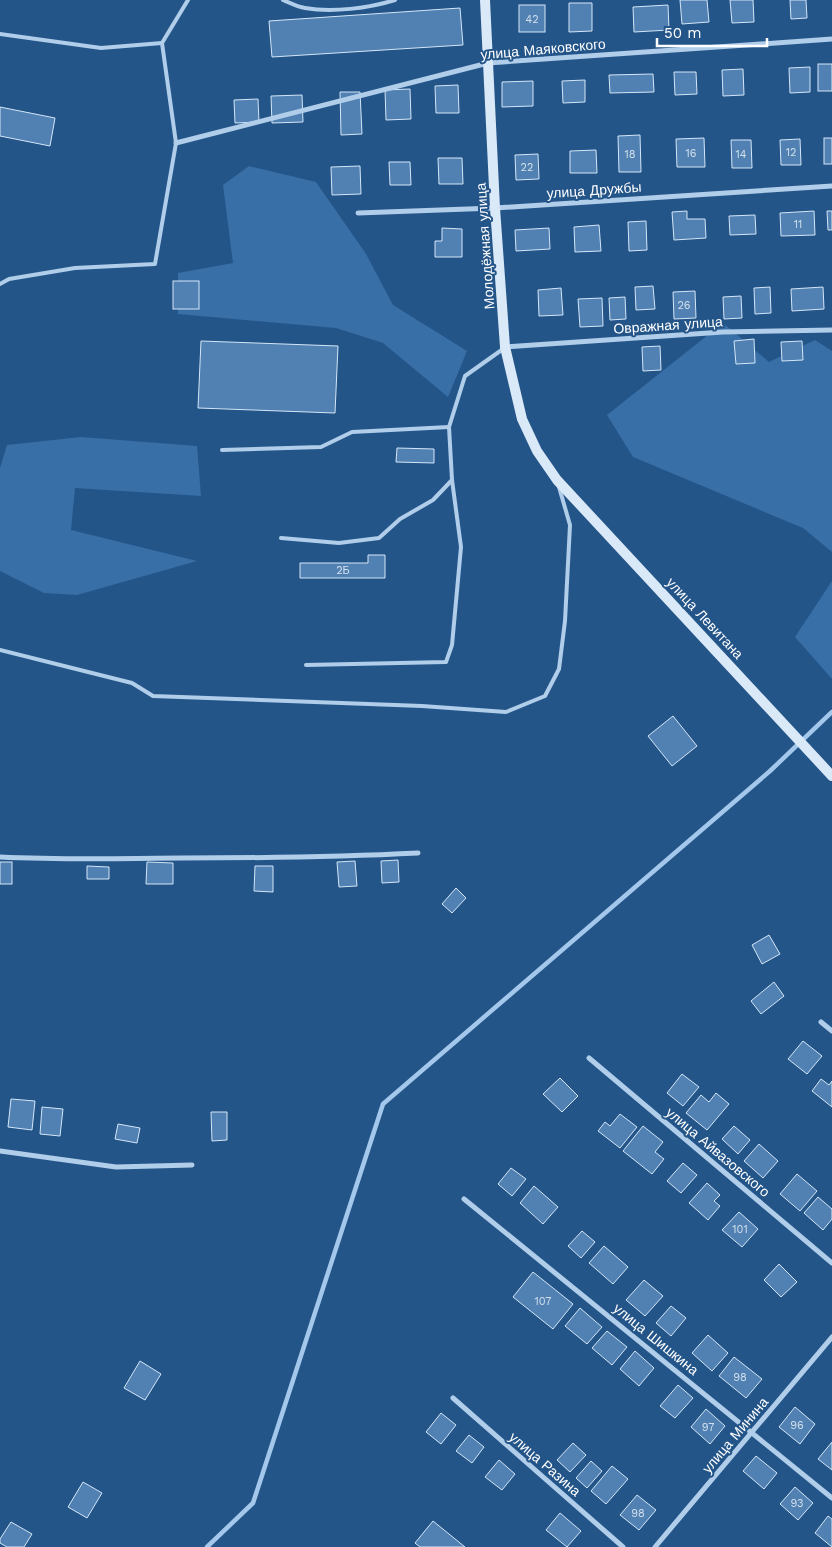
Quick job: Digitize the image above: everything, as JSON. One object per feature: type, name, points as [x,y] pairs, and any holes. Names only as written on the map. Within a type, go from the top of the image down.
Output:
[{"type":"main road","name":"Молодёжная улица","points":[[485,0],[495,208],[505,347],[522,419],[537,451],[557,480]]},
{"type":"main road","name":"улица Левитана","points":[[557,480],[832,776]]},
{"type":"street","name":"улица Маяковского","points":[[176,143],[488,63],[832,39]]},
{"type":"street","name":"улица Дружбы","points":[[358,213],[495,208],[832,186]]},
{"type":"street","name":"Овражная улица","points":[[505,347],[723,332],[832,330]]},
{"type":"street","points":[[0,857],[47,859],[258,858],[418,853]]},
{"type":"street","points":[[821,1022],[832,1031]]},
{"type":"street","name":"улица Айвазовского","points":[[590,1058],[832,1263]]},
{"type":"street","points":[[0,1151],[116,1167],[192,1165]]},
{"type":"street","name":"улица Шишкина","points":[[464,1198],[832,1498]]},
{"type":"street","name":"улица Минина","points":[[655,1547],[832,1337]]},
{"type":"street","name":"улица Разина","points":[[453,1398],[623,1547]]},
{"type":"lane","points":[[0,284],[9,279],[74,268],[155,264],[176,143],[162,43],[188,0]]},
{"type":"lane","points":[[283,0],[304,8],[321,10],[354,8],[395,0]]},
{"type":"lane","points":[[0,34],[101,48],[162,43]]},
{"type":"lane","points":[[306,665],[446,662],[452,645],[461,547],[452,480],[449,427],[465,376],[505,347]]},
{"type":"lane","points":[[222,450],[322,447],[352,432],[449,427]]},
{"type":"lane","points":[[281,538],[340,543],[380,538],[400,519],[433,500],[452,480]]},
{"type":"lane","points":[[0,650],[132,683],[153,696],[422,706],[506,712],[545,696],[559,669],[565,621],[570,525],[557,480]]},
{"type":"shaded area","points":[[249,166],[316,182],[366,254],[393,305],[467,351],[448,397],[383,343],[336,328],[178,314],[178,273],[233,263],[223,185]]},
{"type":"shaded area","points":[[723,323],[769,362],[815,340],[832,351],[832,552],[803,528],[633,457],[607,415]]},
{"type":"shaded area","points":[[81,437],[197,446],[201,496],[75,488],[71,530],[197,561],[77,595],[44,593],[0,571],[0,468],[7,445]]},
{"type":"shaded area","points":[[832,581],[832,679],[795,637]]},
{"type":"building","points":[[680,0],[707,0],[709,22],[682,24]]},
{"type":"building","points":[[730,0],[753,0],[754,22],[732,23]]},
{"type":"building","points":[[790,0],[806,0],[807,18],[791,19]]},
{"type":"building","points":[[569,3],[592,3],[592,31],[569,32]]},
{"type":"building","points":[[519,5],[545,5],[545,32],[519,32]]},
{"type":"building","points":[[668,5],[669,30],[634,32],[633,7]]},
{"type":"building","points":[[460,8],[463,45],[272,57],[269,21]]},
{"type":"building","points":[[818,64],[832,64],[832,91],[818,91]]},
{"type":"building","points":[[810,67],[810,92],[790,93],[789,68]]},
{"type":"building","points":[[743,69],[744,95],[723,96],[722,70]]},
{"type":"building","points":[[674,72],[696,72],[697,94],[675,95]]},
{"type":"building","points":[[653,74],[654,92],[610,93],[609,75]]},
{"type":"building","points":[[585,80],[585,102],[563,103],[562,81]]},
{"type":"building","points":[[533,81],[533,106],[502,107],[502,82]]},
{"type":"building","points":[[458,85],[459,113],[436,113],[435,86]]},
{"type":"building","points":[[410,89],[411,119],[386,120],[385,90]]},
{"type":"building","points":[[340,92],[360,92],[362,134],[341,135]]},
{"type":"building","points":[[302,95],[303,122],[272,123],[271,96]]},
{"type":"building","points":[[258,99],[259,122],[235,123],[234,100]]},
{"type":"building","points":[[0,107],[55,118],[50,146],[0,136]]},
{"type":"building","points":[[640,135],[641,172],[619,172],[618,136]]},
{"type":"building","points":[[704,138],[705,167],[677,167],[676,139]]},
{"type":"building","points":[[824,138],[832,138],[832,164],[824,164]]},
{"type":"building","points":[[800,139],[801,165],[781,165],[780,140]]},
{"type":"building","points":[[731,140],[751,140],[752,168],[732,168]]},
{"type":"building","points":[[596,150],[597,173],[570,173],[570,151]]},
{"type":"building","points":[[538,154],[539,179],[516,180],[515,155]]},
{"type":"building","points":[[438,158],[462,158],[463,184],[439,184]]},
{"type":"building","points":[[389,162],[410,162],[411,185],[390,185]]},
{"type":"building","points":[[360,166],[361,194],[332,195],[331,167]]},
{"type":"building","points":[[687,211],[687,219],[705,219],[706,238],[674,240],[672,212]]},
{"type":"building","points":[[814,211],[815,235],[781,236],[780,213]]},
{"type":"building","points":[[827,211],[832,211],[832,230],[828,230]]},
{"type":"building","points":[[755,215],[756,234],[730,235],[729,216]]},
{"type":"building","points":[[646,221],[647,250],[629,251],[628,222]]},
{"type":"building","points":[[599,225],[601,251],[575,252],[574,227]]},
{"type":"building","points":[[442,228],[462,229],[462,257],[435,257],[435,241],[442,241]]},
{"type":"building","points":[[549,228],[550,249],[516,251],[515,230]]},
{"type":"building","points":[[173,281],[199,281],[199,309],[173,309]]},
{"type":"building","points":[[653,286],[655,309],[636,310],[635,287]]},
{"type":"building","points":[[770,287],[771,313],[755,314],[754,288]]},
{"type":"building","points":[[823,287],[824,309],[792,311],[791,289]]},
{"type":"building","points":[[561,288],[563,315],[539,316],[538,290]]},
{"type":"building","points":[[695,291],[696,318],[674,319],[673,292]]},
{"type":"building","points":[[741,296],[742,318],[724,319],[723,297]]},
{"type":"building","points":[[625,297],[626,319],[610,320],[609,298]]},
{"type":"building","points":[[602,298],[603,326],[580,327],[578,299]]},
{"type":"building","points":[[754,339],[755,363],[736,364],[734,341]]},
{"type":"building","points":[[201,341],[338,346],[335,413],[198,408]]},
{"type":"building","points":[[802,341],[803,360],[782,361],[781,342]]},
{"type":"building","points":[[660,346],[661,370],[643,371],[642,347]]},
{"type":"building","points":[[397,448],[434,449],[434,463],[396,462]]},
{"type":"building","points":[[368,555],[385,555],[385,578],[300,578],[300,563],[368,563]]},
{"type":"building","points":[[673,716],[697,746],[672,766],[648,736]]},
{"type":"building","points":[[398,860],[399,882],[382,883],[381,861]]},
{"type":"building","points":[[355,861],[357,886],[339,887],[337,862]]},
{"type":"building","points":[[0,862],[12,862],[12,884],[0,884]]},
{"type":"building","points":[[147,862],[173,863],[173,884],[146,884]]},
{"type":"building","points":[[87,866],[109,867],[109,879],[87,879]]},
{"type":"building","points":[[255,866],[273,866],[273,892],[254,891]]},
{"type":"building","points":[[456,888],[466,898],[452,913],[442,904]]},
{"type":"building","points":[[769,935],[780,954],[762,964],[752,945]]},
{"type":"building","points":[[774,982],[784,996],[761,1014],[751,1001]]},
{"type":"building","points":[[803,1041],[822,1056],[807,1074],[788,1059]]},
{"type":"building","points":[[682,1074],[699,1087],[683,1106],[667,1093]]},
{"type":"building","points":[[560,1078],[578,1096],[562,1112],[543,1094]]},
{"type":"building","points":[[821,1079],[829,1085],[832,1081],[832,1107],[812,1091]]},
{"type":"building","points":[[716,1093],[729,1104],[707,1130],[686,1113],[701,1095],[709,1102]]},
{"type":"building","points":[[11,1099],[35,1101],[32,1130],[8,1127]]},
{"type":"building","points":[[42,1107],[63,1109],[60,1136],[40,1134]]},
{"type":"building","points":[[211,1112],[227,1112],[227,1140],[212,1141]]},
{"type":"building","points":[[620,1114],[637,1127],[620,1148],[598,1131],[605,1122],[610,1126]]},
{"type":"building","points":[[118,1124],[140,1128],[137,1143],[115,1139]]},
{"type":"building","points":[[643,1126],[663,1142],[655,1152],[664,1159],[652,1174],[623,1151]]},
{"type":"building","points":[[734,1126],[750,1140],[738,1154],[722,1139]]},
{"type":"building","points":[[759,1144],[778,1161],[763,1178],[744,1161]]},
{"type":"building","points":[[683,1163],[697,1175],[681,1193],[667,1181]]},
{"type":"building","points":[[511,1168],[526,1179],[512,1196],[498,1184]]},
{"type":"building","points":[[797,1174],[817,1191],[800,1211],[780,1194]]},
{"type":"building","points":[[707,1183],[720,1195],[714,1201],[720,1206],[708,1220],[689,1203]]},
{"type":"building","points":[[534,1186],[558,1207],[543,1224],[520,1203]]},
{"type":"building","points":[[818,1197],[832,1209],[832,1219],[823,1230],[804,1213]]},
{"type":"building","points":[[739,1212],[758,1229],[742,1247],[722,1230]]},
{"type":"building","points":[[582,1231],[595,1242],[581,1258],[568,1246]]},
{"type":"building","points":[[604,1246],[628,1267],[613,1284],[589,1263]]},
{"type":"building","points":[[779,1264],[797,1282],[781,1297],[764,1280]]},
{"type":"building","points":[[533,1272],[573,1304],[553,1329],[513,1297]]},
{"type":"building","points":[[644,1280],[663,1296],[645,1316],[626,1300]]},
{"type":"building","points":[[671,1306],[686,1318],[671,1336],[656,1323]]},
{"type":"building","points":[[580,1308],[602,1327],[587,1344],[565,1326]]},
{"type":"building","points":[[607,1331],[627,1347],[612,1365],[592,1348]]},
{"type":"building","points":[[708,1335],[728,1353],[712,1371],[692,1353]]},
{"type":"building","points":[[635,1351],[654,1368],[639,1386],[620,1369]]},
{"type":"building","points":[[734,1357],[762,1379],[746,1398],[719,1376]]},
{"type":"building","points":[[140,1361],[161,1374],[145,1400],[124,1388]]},
{"type":"building","points":[[678,1385],[693,1398],[675,1418],[660,1406]]},
{"type":"building","points":[[795,1407],[815,1424],[800,1444],[779,1427]]},
{"type":"building","points":[[706,1409],[725,1426],[710,1444],[691,1427]]},
{"type":"building","points":[[441,1413],[456,1425],[441,1444],[426,1432]]},
{"type":"building","points":[[469,1435],[484,1447],[472,1463],[456,1451]]},
{"type":"building","points":[[832,1442],[832,1470],[818,1459]]},
{"type":"building","points":[[573,1443],[586,1455],[570,1472],[557,1460]]},
{"type":"building","points":[[756,1456],[777,1473],[764,1489],[743,1471]]},
{"type":"building","points":[[499,1460],[515,1474],[502,1490],[485,1477]]},
{"type":"building","points":[[591,1461],[602,1471],[587,1488],[576,1478]]},
{"type":"building","points":[[612,1466],[628,1479],[606,1504],[591,1491]]},
{"type":"building","points":[[83,1482],[102,1493],[87,1518],[68,1507]]},
{"type":"building","points":[[795,1487],[813,1503],[798,1520],[780,1504]]},
{"type":"building","points":[[637,1495],[656,1510],[639,1530],[620,1515]]},
{"type":"building","points":[[560,1513],[581,1531],[567,1547],[546,1530]]},
{"type":"building","points":[[828,1516],[832,1519],[832,1547],[815,1533]]},
{"type":"building","points":[[433,1521],[465,1547],[420,1547],[415,1543]]},
{"type":"building","points":[[11,1522],[32,1534],[24,1547],[7,1547],[0,1543],[0,1539]]},
{"type":"waterway","points":[[207,1547],[253,1503],[383,1104],[770,771],[832,712]]}]
